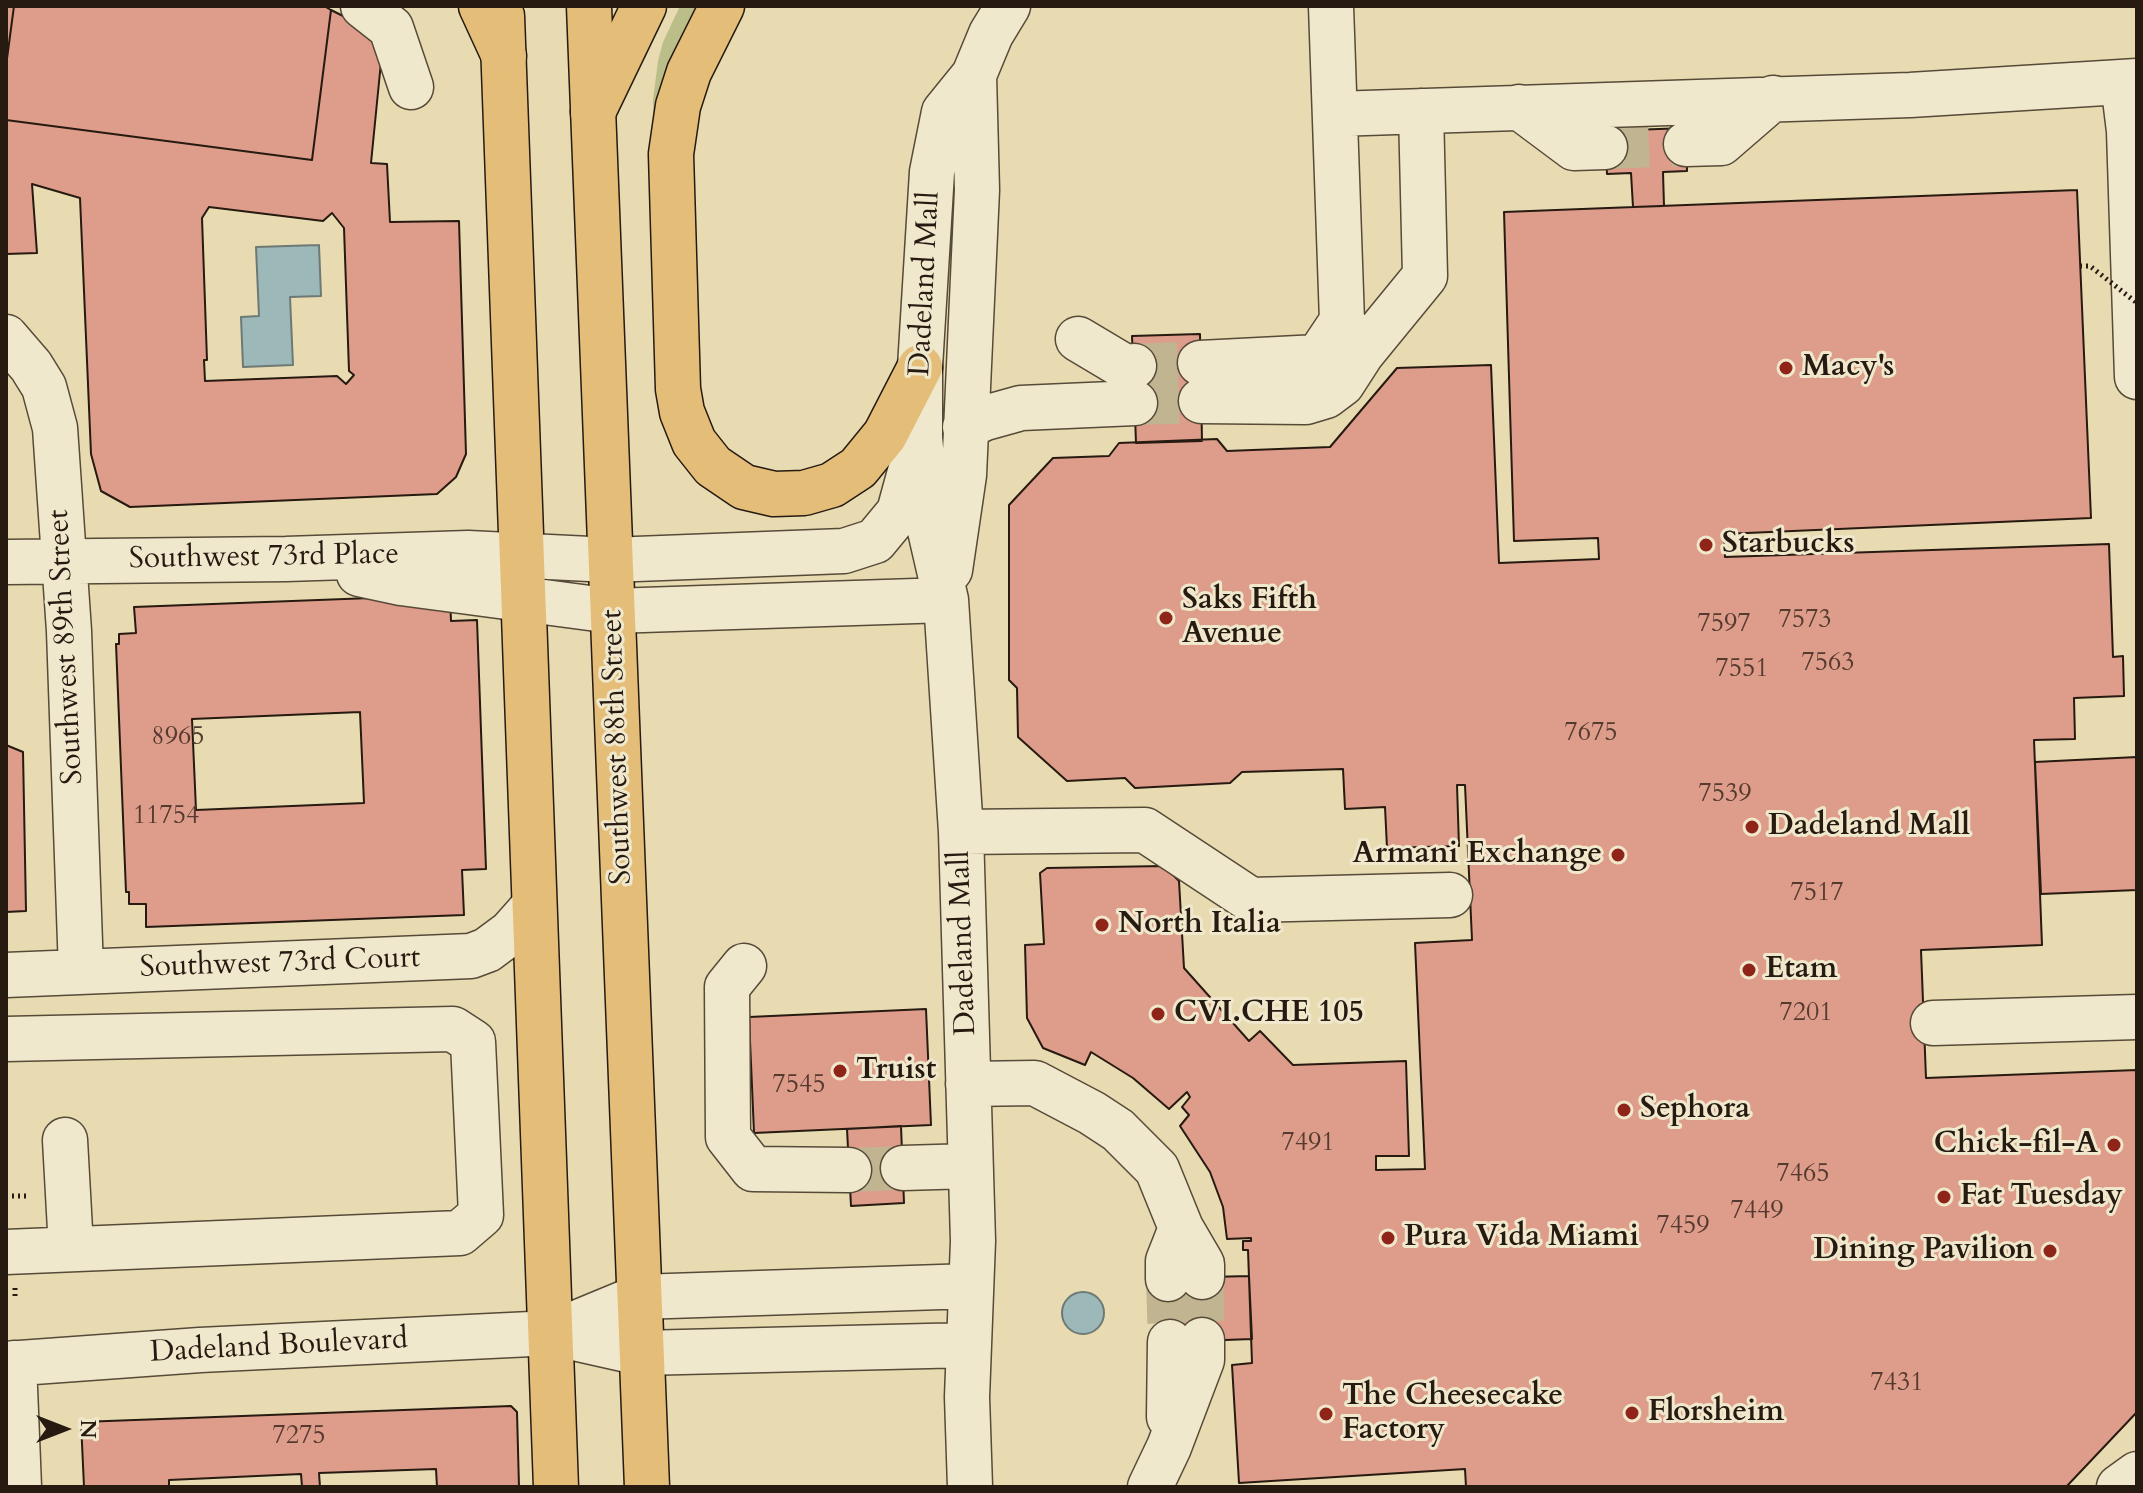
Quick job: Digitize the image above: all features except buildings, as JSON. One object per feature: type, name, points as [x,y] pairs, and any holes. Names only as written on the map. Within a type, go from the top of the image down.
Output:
[{"type":"main road","points":[[481,6],[504,56]]},
{"type":"main road","points":[[501,6],[556,1487]]},
{"type":"main road","name":"Southwest 88th Street","points":[[589,6],[647,1487]]},
{"type":"main road","points":[[593,112],[644,6]]},
{"type":"main road","points":[[722,6],[689,72],[678,106],[671,154],[678,389],[682,412],[694,442],[713,466],[744,487],[774,494],[804,493],[832,485],[858,468],[885,435],[920,367]]},
{"type":"street","points":[[363,6],[391,28],[411,87]]},
{"type":"street","name":"Dadeland Mall","points":[[970,1487],[967,1397],[973,1241],[961,832],[946,600],[929,526],[920,438],[920,367],[932,172],[944,112],[974,75],[991,34],[1008,6]]},
{"type":"street","points":[[1201,382],[1306,402],[1326,396],[1342,384],[1352,337],[1335,114],[1331,6]]},
{"type":"street","name":"Dadeland Mall","points":[[946,600],[964,475],[977,190],[974,75]]},
{"type":"street","points":[[1335,114],[1910,95],[2130,82],[2137,377]]},
{"type":"street","points":[[1686,144],[1721,143],[1773,98]]},
{"type":"street","points":[[1519,107],[1574,148],[1605,147]]},
{"type":"street","points":[[1352,337],[1425,276],[1421,111]]},
{"type":"street","name":"Southwest 89th Street","points":[[6,337],[44,387],[58,454],[62,561],[69,631],[81,971]]},
{"type":"street","points":[[965,427],[1021,408],[1134,384],[1125,367],[1078,339]]},
{"type":"street","points":[[522,555],[610,560],[844,551],[875,541],[899,512],[920,438]]},
{"type":"street","name":"Southwest 73rd Place","points":[[6,562],[286,559],[468,553],[522,555]]},
{"type":"street","points":[[286,559],[401,583],[612,611],[946,600]]},
{"type":"street","points":[[961,832],[1145,830],[1251,900],[1450,895]]},
{"type":"street","name":"Southwest 73rd Court","points":[[6,975],[471,956],[487,950],[510,933],[534,906]]},
{"type":"street","points":[[744,966],[727,987],[728,1137],[753,1169],[849,1170]]},
{"type":"street","points":[[1933,1023],[2137,1017]]},
{"type":"street","points":[[6,1039],[453,1029],[473,1042],[481,1215],[460,1233],[6,1252]]},
{"type":"street","points":[[968,1084],[1035,1083],[1118,1130],[1157,1169],[1181,1228],[1168,1261],[1185,1278]]},
{"type":"street","points":[[65,1140],[71,1248]]},
{"type":"street","points":[[903,1168],[970,1166]]},
{"type":"street","points":[[639,1297],[971,1286]]},
{"type":"street","name":"Dadeland Boulevard","points":[[552,1333],[639,1297]]},
{"type":"street","name":"Dadeland Boulevard","points":[[10,1364],[188,1350],[552,1333],[641,1353]]},
{"type":"street","points":[[1150,1487],[1169,1447],[1202,1360],[1186,1341]]},
{"type":"street","points":[[641,1353],[969,1345]]},
{"type":"street","points":[[10,1364],[19,1487]]},
{"type":"street","points":[[2119,1487],[2137,1474]]},
{"type":"path","points":[[2080,266],[2090,266],[2137,303]]},
{"type":"green space","points":[[680,6],[700,6],[654,146],[653,100],[658,61],[663,42]]},
{"type":"water","points":[[319,245],[321,296],[290,297],[293,365],[243,367],[241,317],[259,316],[256,247]]},
{"type":"water","points":[[1083,1292],[1098,1298],[1104,1313],[1098,1328],[1083,1334],[1068,1328],[1062,1313],[1068,1298]]},
{"type":"tunnel","points":[[1605,147],[1686,144]]},
{"type":"tunnel","points":[[1134,366],[1200,363]]},
{"type":"tunnel","points":[[1135,403],[1201,401]]},
{"type":"tunnel","points":[[849,1170],[903,1168]]},
{"type":"tunnel","points":[[1202,1277],[1202,1340]]},
{"type":"tunnel","points":[[1168,1279],[1170,1342]]},
{"type":"place","name":"Macy's","points":[[1786,368]]},
{"type":"place","name":"Starbucks","points":[[1706,545]]},
{"type":"place","name":"Saks Fifth Avenue","points":[[1166,618]]},
{"type":"place","name":"Dadeland Mall","points":[[1752,827]]},
{"type":"place","name":"Armani Exchange","points":[[1618,855]]},
{"type":"place","name":"North Italia","points":[[1102,925]]},
{"type":"place","name":"Etam","points":[[1749,970]]},
{"type":"place","name":"CVI.CHE 105","points":[[1158,1014]]},
{"type":"place","name":"Truist","points":[[840,1071]]},
{"type":"place","name":"Sephora","points":[[1624,1110]]},
{"type":"place","name":"Chick-fil-A","points":[[2114,1145]]},
{"type":"place","name":"Fat Tuesday","points":[[1944,1197]]},
{"type":"place","name":"Pura Vida Miami","points":[[1388,1238]]},
{"type":"place","name":"Dining Pavilion","points":[[2050,1251]]},
{"type":"place","name":"Florsheim","points":[[1632,1413]]},
{"type":"place","name":"The Cheesecake Factory","points":[[1326,1414]]}]
